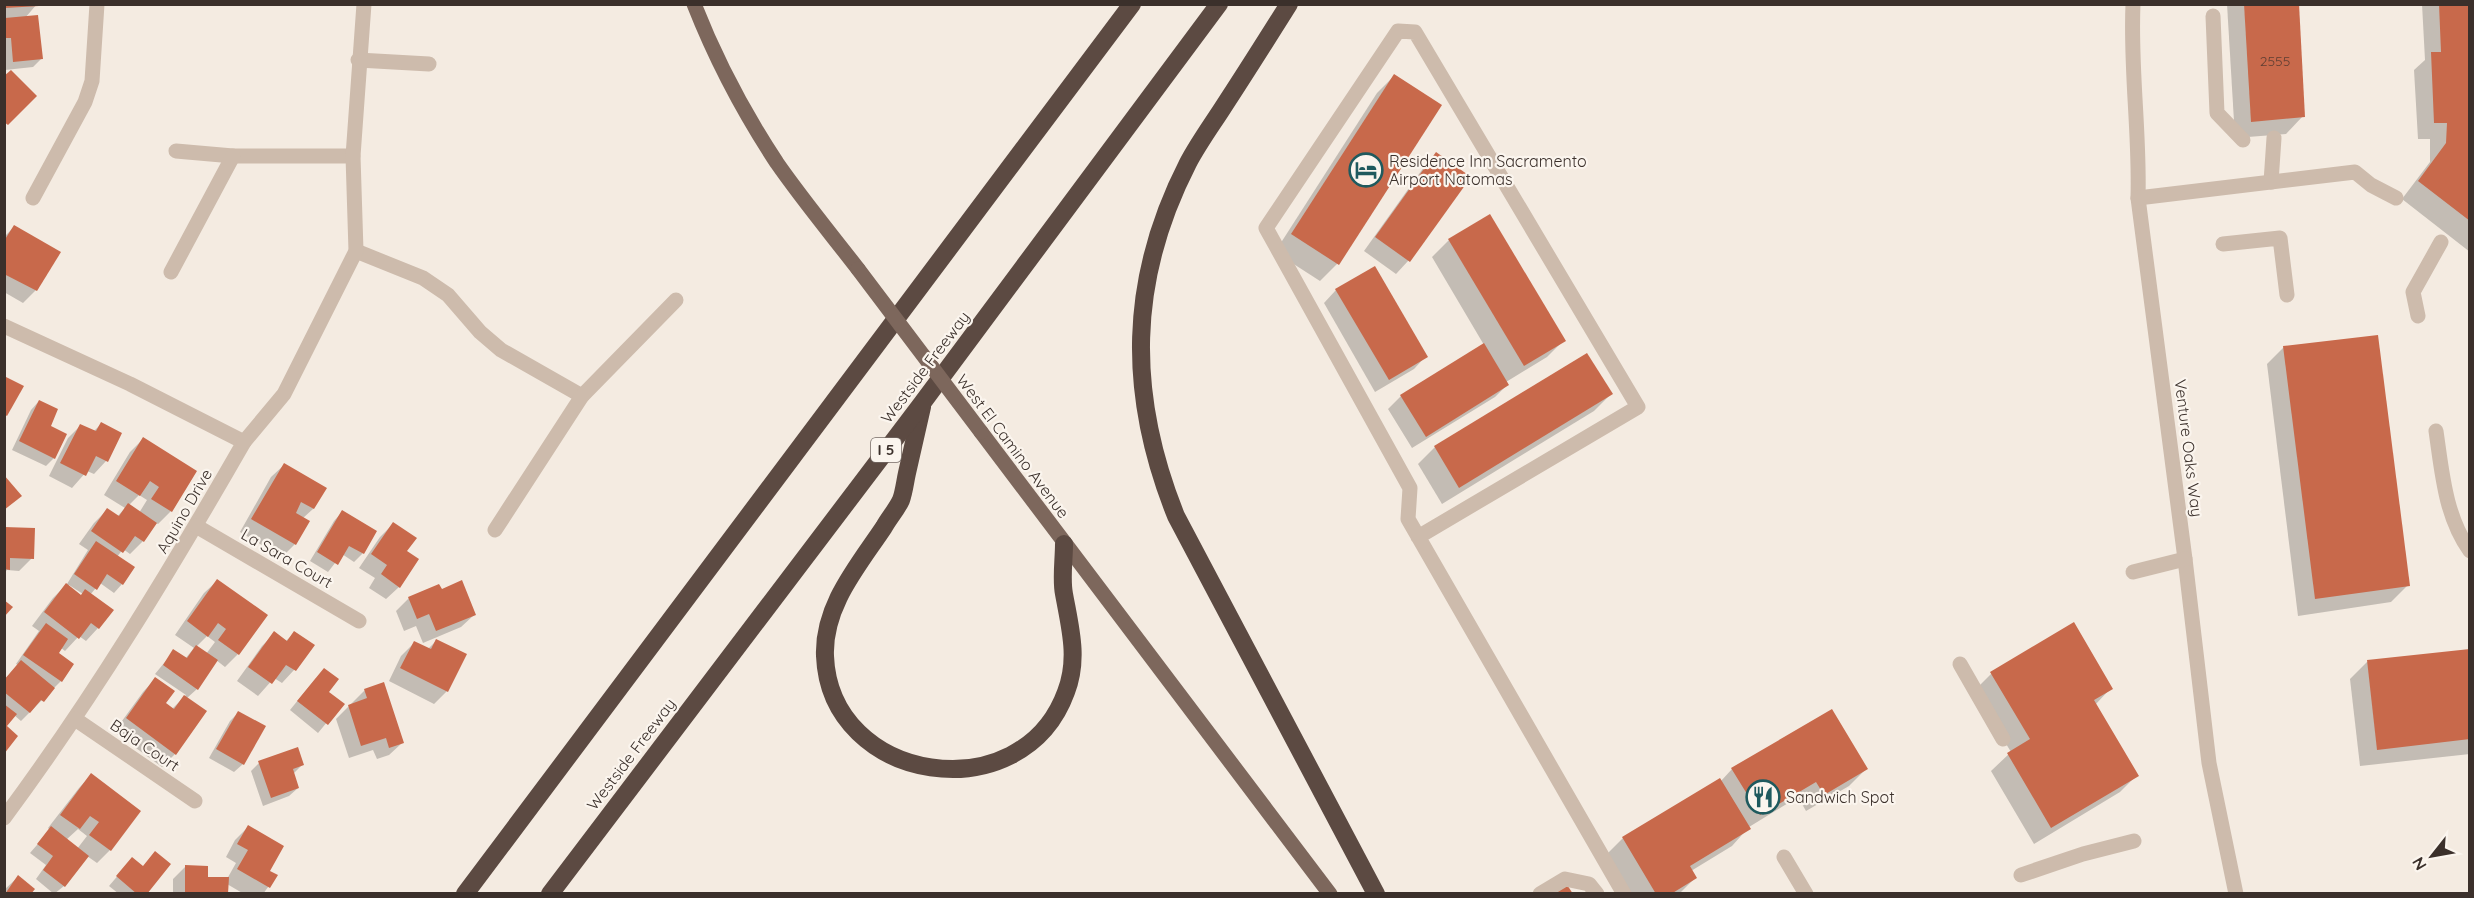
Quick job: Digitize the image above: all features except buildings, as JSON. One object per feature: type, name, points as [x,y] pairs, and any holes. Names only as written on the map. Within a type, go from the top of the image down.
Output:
[{"type":"highway","points":[[465,894],[1132,4]]},
{"type":"highway","name":"Westside Freeway","points":[[550,894],[923,402],[1219,4]]},
{"type":"highway","points":[[1289,4],[1190,160],[1171,198],[1157,238],[1147,280],[1141,345],[1143,392],[1150,438],[1176,516],[1376,894]]},
{"type":"highway","points":[[923,402],[901,500],[837,601],[827,630],[825,658],[829,682],[839,705],[864,737],[881,749],[909,762],[943,771],[986,766],[1008,758],[1028,745],[1046,728],[1059,709],[1067,691],[1072,668],[1072,628],[1063,592],[1064,544]]},
{"type":"main road","name":"West El Camino Avenue","points":[[694,4],[725,75],[771,153],[1330,894]]},
{"type":"street","points":[[33,198],[89,91],[92,81],[97,4]]},
{"type":"street","points":[[364,4],[358,60],[353,156],[356,250],[423,278],[448,295],[480,332],[501,350],[582,396]]},
{"type":"street","name":"Venture Oaks Way","points":[[2133,4],[2134,104],[2139,161],[2138,198],[2209,763],[2236,894]]},
{"type":"street","points":[[2212,16],[2217,113],[2243,140]]},
{"type":"street","points":[[1418,537],[1638,406],[1415,32],[1398,31],[1266,228],[1410,488],[1408,519],[1418,537],[1624,894]]},
{"type":"street","points":[[358,60],[429,64]]},
{"type":"street","points":[[2271,182],[2274,138]]},
{"type":"street","points":[[176,151],[232,156],[353,156]]},
{"type":"street","points":[[171,272],[232,156]]},
{"type":"street","points":[[2138,198],[2355,172],[2371,185],[2396,198]]},
{"type":"street","points":[[2223,244],[2280,238],[2287,295]]},
{"type":"street","points":[[2418,316],[2413,291],[2441,242]]},
{"type":"street","name":"Aquino Drive","points":[[4,818],[75,719],[144,613],[244,442],[284,394],[356,250]]},
{"type":"street","points":[[495,530],[582,396],[676,300]]},
{"type":"street","points":[[4,326],[130,384],[244,442]]},
{"type":"street","points":[[2436,431],[2447,502],[2457,530],[2469,551]]},
{"type":"street","name":"La Sara Court","points":[[196,526],[359,621]]},
{"type":"street","points":[[2133,572],[2185,560]]},
{"type":"street","points":[[1960,664],[2003,740]]},
{"type":"street","name":"Baja Court","points":[[75,719],[195,801]]},
{"type":"street","points":[[2021,875],[2134,841]]},
{"type":"street","points":[[1784,857],[1806,894]]},
{"type":"street","points":[[1540,894],[1565,879],[1589,884],[1597,894]]},
{"type":"place","name":"Residence Inn Sacramento Airport Natomas","points":[[1366,170]]},
{"type":"place","name":"Sandwich Spot","points":[[1763,797]]}]
